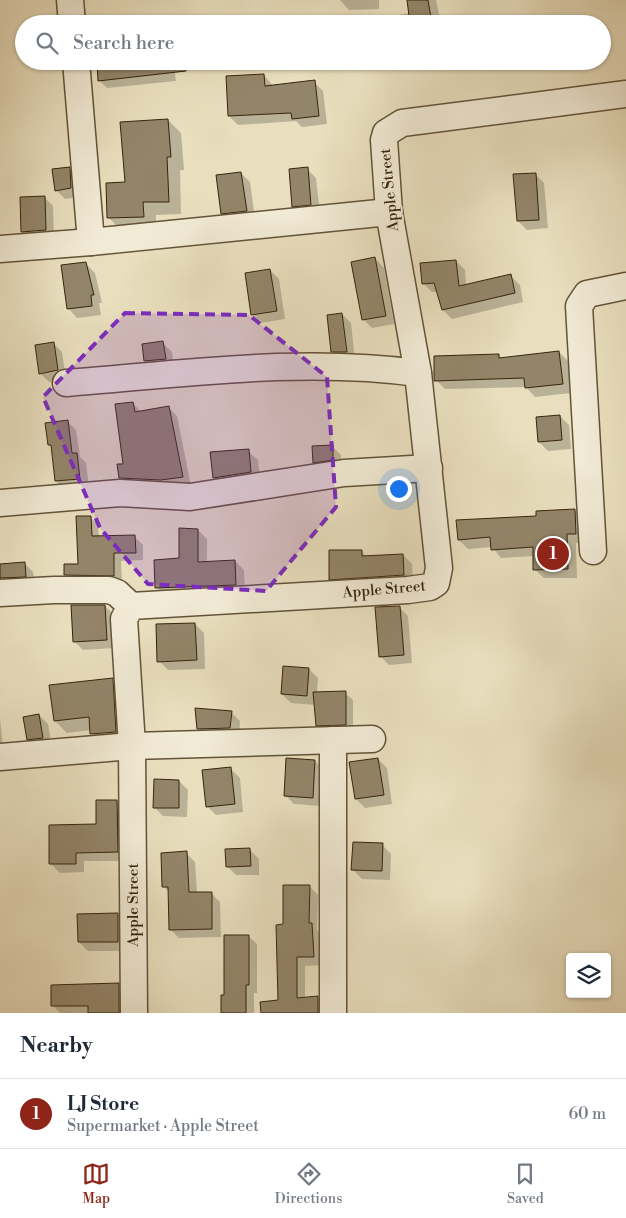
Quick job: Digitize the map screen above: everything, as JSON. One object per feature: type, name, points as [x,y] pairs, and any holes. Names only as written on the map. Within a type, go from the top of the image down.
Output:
[{"type":"street","points":[[70,0],[71,15]]},
{"type":"street","points":[[77,70],[91,242]]},
{"type":"street","name":"Apple Street","points":[[134,1013],[132,746],[124,619],[131,606],[430,587],[436,583],[439,568],[418,373],[389,212],[383,146],[386,133],[402,123],[626,94]]},
{"type":"street","points":[[0,249],[91,242],[389,212]]},
{"type":"street","points":[[593,551],[579,306],[587,294],[626,286]]},
{"type":"street","points":[[66,384],[311,365],[370,366],[418,373]]},
{"type":"street","points":[[0,503],[120,493],[190,497],[335,474],[429,468]]},
{"type":"street","points":[[0,593],[54,590],[109,590],[117,593],[131,606]]},
{"type":"street","points":[[0,757],[132,746],[372,739]]},
{"type":"street","points":[[332,1013],[333,740]]},
{"type":"highlighted area","points":[[125,313],[249,315],[327,377],[336,507],[266,591],[148,584],[100,528],[43,397]]},
{"type":"building","points":[[407,0],[428,0],[430,15],[409,15]]},
{"type":"building","points":[[97,70],[186,70],[186,71],[98,81]]},
{"type":"building","points":[[264,74],[265,86],[315,80],[319,116],[292,119],[291,113],[228,116],[226,76]]},
{"type":"building","points":[[168,119],[171,157],[167,157],[169,202],[143,202],[144,217],[107,218],[106,183],[125,182],[120,122]]},
{"type":"building","points":[[70,167],[71,188],[55,191],[52,169]]},
{"type":"building","points":[[308,167],[311,205],[292,207],[289,169]]},
{"type":"building","points":[[241,172],[247,211],[221,214],[216,175]]},
{"type":"building","points":[[536,173],[539,220],[517,221],[513,174]]},
{"type":"building","points":[[45,196],[46,230],[21,232],[20,197]]},
{"type":"building","points":[[375,257],[386,316],[362,320],[351,262]]},
{"type":"building","points":[[456,260],[459,286],[511,274],[515,293],[442,310],[434,283],[422,284],[420,263]]},
{"type":"building","points":[[86,262],[94,295],[91,295],[92,306],[67,309],[61,265]]},
{"type":"building","points":[[270,269],[277,311],[251,315],[245,273]]},
{"type":"building","points":[[342,313],[347,352],[331,352],[327,315]]},
{"type":"building","points":[[163,341],[166,359],[144,361],[142,344]]},
{"type":"building","points":[[54,342],[58,370],[39,374],[35,345]]},
{"type":"building","points":[[559,351],[563,384],[525,388],[524,378],[434,381],[434,356],[499,354],[499,358]]},
{"type":"building","points":[[133,402],[135,412],[169,406],[183,477],[161,480],[119,478],[117,464],[123,464],[115,404]]},
{"type":"building","points":[[560,415],[562,440],[538,442],[536,417]]},
{"type":"building","points":[[68,420],[72,453],[77,453],[80,479],[55,481],[51,445],[48,445],[45,423]]},
{"type":"building","points":[[333,445],[333,460],[313,463],[312,446]]},
{"type":"building","points":[[249,449],[251,472],[213,478],[210,452]]},
{"type":"building","points":[[575,509],[576,534],[567,534],[568,569],[533,570],[533,547],[491,550],[490,537],[458,540],[456,520],[536,516],[536,511]]},
{"type":"building","points":[[76,516],[91,516],[92,536],[135,535],[136,553],[114,553],[114,576],[64,575],[64,564],[78,564]]},
{"type":"building","points":[[179,528],[198,529],[198,562],[235,560],[236,585],[155,588],[154,560],[179,558]]},
{"type":"building","points":[[329,550],[362,550],[362,556],[403,554],[404,575],[329,580]]},
{"type":"building","points":[[25,562],[26,577],[0,578],[0,564]]},
{"type":"building","points":[[71,605],[105,605],[107,640],[73,642]]},
{"type":"building","points":[[400,606],[404,655],[379,657],[375,607]]},
{"type":"building","points":[[195,623],[197,660],[157,662],[156,624]]},
{"type":"building","points":[[283,666],[309,668],[307,696],[281,694]]},
{"type":"building","points":[[113,678],[116,732],[90,734],[89,717],[54,721],[49,685]]},
{"type":"building","points":[[346,691],[346,725],[316,726],[313,692]]},
{"type":"building","points":[[195,708],[232,711],[230,728],[197,729]]},
{"type":"building","points":[[39,714],[43,738],[27,740],[23,717]]},
{"type":"building","points":[[286,758],[315,760],[313,798],[284,796]]},
{"type":"building","points":[[378,758],[384,795],[355,799],[349,762]]},
{"type":"building","points":[[231,767],[235,804],[206,807],[202,770]]},
{"type":"building","points":[[154,779],[179,780],[179,808],[153,808]]},
{"type":"building","points":[[96,800],[117,800],[118,852],[76,853],[76,864],[49,864],[49,825],[96,824]]},
{"type":"building","points":[[353,842],[383,843],[382,871],[351,870]]},
{"type":"building","points":[[250,848],[251,866],[226,867],[225,849]]},
{"type":"building","points":[[187,851],[189,892],[212,892],[212,929],[169,930],[168,887],[162,887],[161,853]]},
{"type":"building","points":[[283,885],[310,885],[309,923],[312,923],[314,957],[297,957],[297,998],[318,996],[318,1013],[261,1013],[260,1002],[278,1000],[276,925],[283,924]]},
{"type":"building","points":[[118,913],[118,942],[78,942],[77,914]]},
{"type":"building","points":[[224,935],[249,935],[249,985],[246,985],[246,1013],[221,1013],[221,995],[224,995]]},
{"type":"building","points":[[119,983],[119,1013],[88,1013],[88,1006],[51,1006],[51,985]]},
{"type":"place","name":"LJ Store","points":[[553,554]]}]
